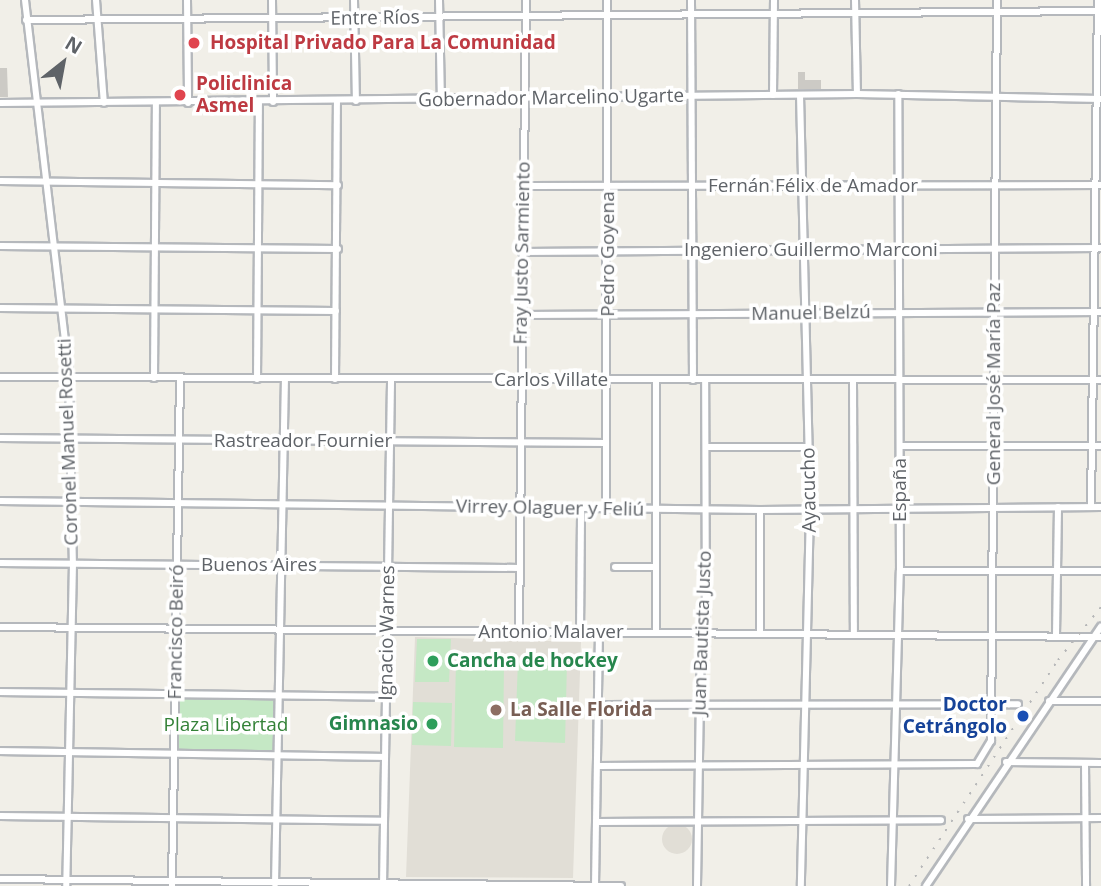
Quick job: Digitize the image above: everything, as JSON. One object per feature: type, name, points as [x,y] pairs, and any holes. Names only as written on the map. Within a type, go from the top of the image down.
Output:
[{"type":"street","name":"Coronel Manuel Rosetti","points":[[25,0],[34,103],[69,377],[73,563],[67,883]]},
{"type":"street","points":[[96,0],[104,103]]},
{"type":"street","points":[[187,0],[188,103]]},
{"type":"street","points":[[272,0],[272,102]]},
{"type":"street","points":[[354,0],[356,101]]},
{"type":"street","points":[[439,0],[441,100]]},
{"type":"street","name":"Fray Justo Sarmiento","points":[[519,632],[526,0]]},
{"type":"street","name":"Pedro Goyena","points":[[606,508],[607,0]]},
{"type":"street","points":[[691,0],[693,380]]},
{"type":"street","points":[[773,95],[774,0]]},
{"type":"street","points":[[855,0],[857,93]]},
{"type":"street","name":"General José María Paz","points":[[895,765],[977,764],[991,741],[998,0]]},
{"type":"street","points":[[1091,507],[1098,312],[1098,0]]},
{"type":"street","name":"Entre Ríos","points":[[26,20],[1099,11]]},
{"type":"street","name":"Gobernador Marcelino Ugarte","points":[[0,103],[259,103],[857,93],[1098,99]]},
{"type":"street","name":"Ayacucho","points":[[800,94],[810,510],[810,633],[800,886]]},
{"type":"street","name":"España","points":[[891,886],[901,509],[898,94]]},
{"type":"street","points":[[335,379],[337,101]]},
{"type":"street","points":[[154,378],[156,103]]},
{"type":"street","points":[[257,379],[259,103]]},
{"type":"street","points":[[0,181],[338,186]]},
{"type":"street","name":"Fernán Félix de Amador","points":[[524,186],[1098,185]]},
{"type":"street","points":[[0,246],[338,249]]},
{"type":"street","name":"Ingeniero Guillermo Marconi","points":[[522,252],[1098,248]]},
{"type":"street","points":[[0,308],[336,311]]},
{"type":"street","name":"Manuel Belzú","points":[[521,315],[1098,312]]},
{"type":"street","name":"Carlos Villate","points":[[0,377],[521,381],[1097,380]]},
{"type":"street","name":"Francisco Beiró","points":[[172,884],[180,378]]},
{"type":"street","points":[[275,884],[285,379]]},
{"type":"street","name":"Ignacio Warnes","points":[[383,885],[391,380]]},
{"type":"street","points":[[656,380],[656,632]]},
{"type":"street","name":"Juan Bautista Justo","points":[[697,886],[699,705],[704,632],[706,509],[705,380]]},
{"type":"street","points":[[853,380],[854,634]]},
{"type":"street","name":"Rastreador Fournier","points":[[0,438],[606,443]]},
{"type":"street","points":[[900,446],[1101,446]]},
{"type":"street","points":[[706,447],[808,447]]},
{"type":"street","name":"Virrey Olaguer y Feliú","points":[[0,501],[760,510],[1101,507]]},
{"type":"street","points":[[1056,635],[1058,507]]},
{"type":"street","points":[[580,632],[581,508]]},
{"type":"street","points":[[760,510],[760,632]]},
{"type":"street","name":"Buenos Aires","points":[[0,563],[519,568]]},
{"type":"street","points":[[615,567],[656,567]]},
{"type":"street","points":[[900,571],[1101,571]]},
{"type":"street","name":"Antonio Malaver","points":[[0,626],[1101,637]]},
{"type":"street","points":[[926,886],[1006,762],[1101,626]]},
{"type":"street","points":[[594,886],[599,632]]},
{"type":"street","points":[[0,692],[386,697]]},
{"type":"street","points":[[1049,701],[1101,701]]},
{"type":"street","points":[[599,705],[1018,704]]},
{"type":"street","points":[[0,751],[385,757]]},
{"type":"street","points":[[597,766],[805,762],[895,765]]},
{"type":"street","points":[[1006,762],[1101,764]]},
{"type":"street","points":[[1085,764],[1086,886]]},
{"type":"street","points":[[0,816],[383,821]]},
{"type":"street","points":[[596,822],[803,818],[941,820]]},
{"type":"street","points":[[968,820],[1101,818]]},
{"type":"street","points":[[0,879],[67,883],[621,886]]},
{"type":"shaded area","name":"La Salle Florida","points":[[415,637],[581,642],[573,878],[406,877]]},
{"type":"shaded area","points":[[677,824],[683,825],[691,833],[691,845],[683,853],[677,854],[671,853],[663,845],[662,839],[663,833],[671,825]]},
{"type":"green space","name":"Cancha de hockey","points":[[417,639],[451,639],[449,682],[415,682]]},
{"type":"green space","points":[[518,660],[567,662],[565,743],[515,741]]},
{"type":"green space","points":[[456,662],[504,665],[503,748],[454,747]]},
{"type":"green space","name":"Plaza Libertad","points":[[177,697],[276,698],[275,753],[176,752]]},
{"type":"green space","name":"Gimnasio","points":[[413,702],[452,703],[451,746],[412,745]]},
{"type":"building","points":[[0,68],[7,68],[8,97],[0,97]]},
{"type":"building","points":[[798,72],[805,72],[805,80],[821,80],[821,89],[798,89]]},
{"type":"railway","points":[[909,886],[1058,660],[1101,607]]},
{"type":"place","name":"Hospital Privado Para La Comunidad","points":[[194,43]]},
{"type":"place","name":"Policlinica Asmel","points":[[180,95]]},
{"type":"place","name":"Cancha de hockey","points":[[433,661]]},
{"type":"place","name":"La Salle Florida","points":[[496,710]]},
{"type":"place","name":"Doctor Cetrángolo","points":[[1023,716]]},
{"type":"place","name":"Gimnasio","points":[[432,724]]}]
